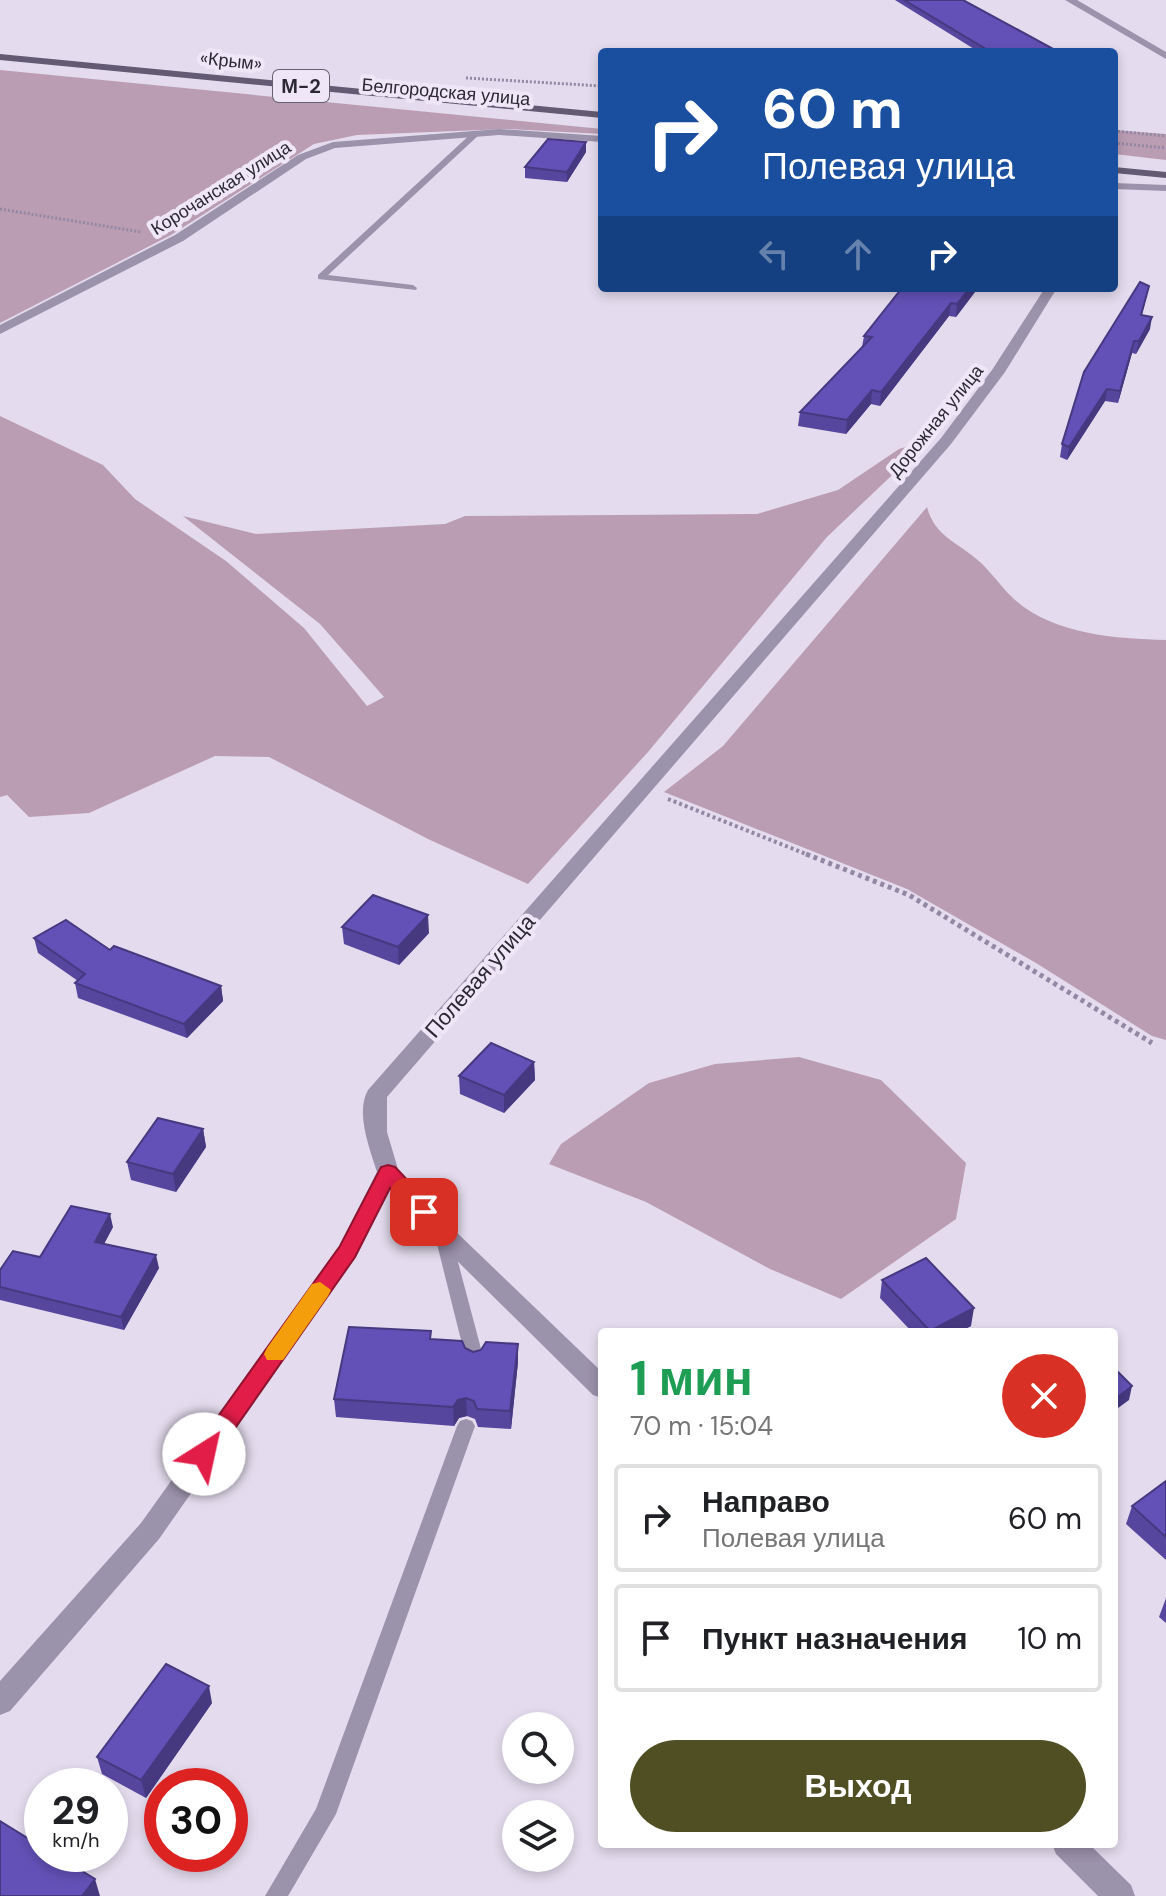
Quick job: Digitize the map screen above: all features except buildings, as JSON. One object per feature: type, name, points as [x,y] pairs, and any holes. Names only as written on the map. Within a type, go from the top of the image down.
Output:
[{"type":"main road","name":"«Крым»","points":[[1,63],[16,58],[598,115]]},
{"type":"main road","name":"Белгородская улица","points":[[1,63],[273,95],[598,123]]},
{"type":"main road","points":[[1118,162],[1166,166]]},
{"type":"main road","points":[[1118,170],[1166,175]]},
{"type":"street","points":[[1070,0],[1166,56]]},
{"type":"street","points":[[477,133],[532,132],[598,139]]},
{"type":"street","name":"Корочанская улица","points":[[0,330],[179,238],[302,157],[333,145],[477,133]]},
{"type":"street","points":[[1118,186],[1166,188]]},
{"type":"street","name":"Дорожная улица","points":[[837,569],[946,441],[998,372],[1048,292]]},
{"type":"street","name":"Полевая улица","points":[[598,1384],[442,1232],[388,1172],[376,1132],[376,1095],[641,788],[837,569]]},
{"type":"street","points":[[0,1702],[150,1531],[348,1251],[388,1172]]},
{"type":"street","points":[[1071,1848],[1120,1896]]},
{"type":"lane","points":[[413,288],[321,277],[477,133]]},
{"type":"lane","points":[[442,1232],[475,1360]]},
{"type":"lane","points":[[276,1896],[325,1814],[466,1426]]},
{"type":"path","points":[[1118,131],[1166,136]]},
{"type":"path","points":[[1118,143],[1166,148]]},
{"type":"path","points":[[0,209],[179,238]]},
{"type":"path","points":[[641,788],[909,895],[1152,1043]]},
{"type":"shaded area","points":[[0,70],[598,129],[598,134],[506,129],[357,135],[314,144],[171,235],[0,323]]},
{"type":"shaded area","points":[[1118,130],[1166,134],[1166,160],[1118,154]]},
{"type":"shaded area","points":[[0,416],[103,465],[135,499],[226,561],[304,628],[367,706],[384,697],[320,624],[183,516],[256,534],[445,524],[465,516],[757,514],[838,490],[899,449],[930,439],[827,537],[648,752],[528,884],[430,840],[269,757],[215,756],[89,813],[29,817],[7,795],[0,797]]},
{"type":"shaded area","points":[[927,507],[941,532],[980,562],[1029,611],[1086,632],[1166,640],[1166,1040],[1152,1036],[1036,963],[907,889],[664,792],[723,746]]},
{"type":"shaded area","points":[[799,1057],[881,1080],[966,1163],[956,1219],[841,1299],[770,1269],[646,1202],[549,1164],[561,1144],[649,1083],[715,1064]]},
{"type":"slow traffic","points":[[275,1354],[320,1290]]},
{"type":"route","points":[[204,1454],[348,1251],[388,1172],[424,1212]]}]
